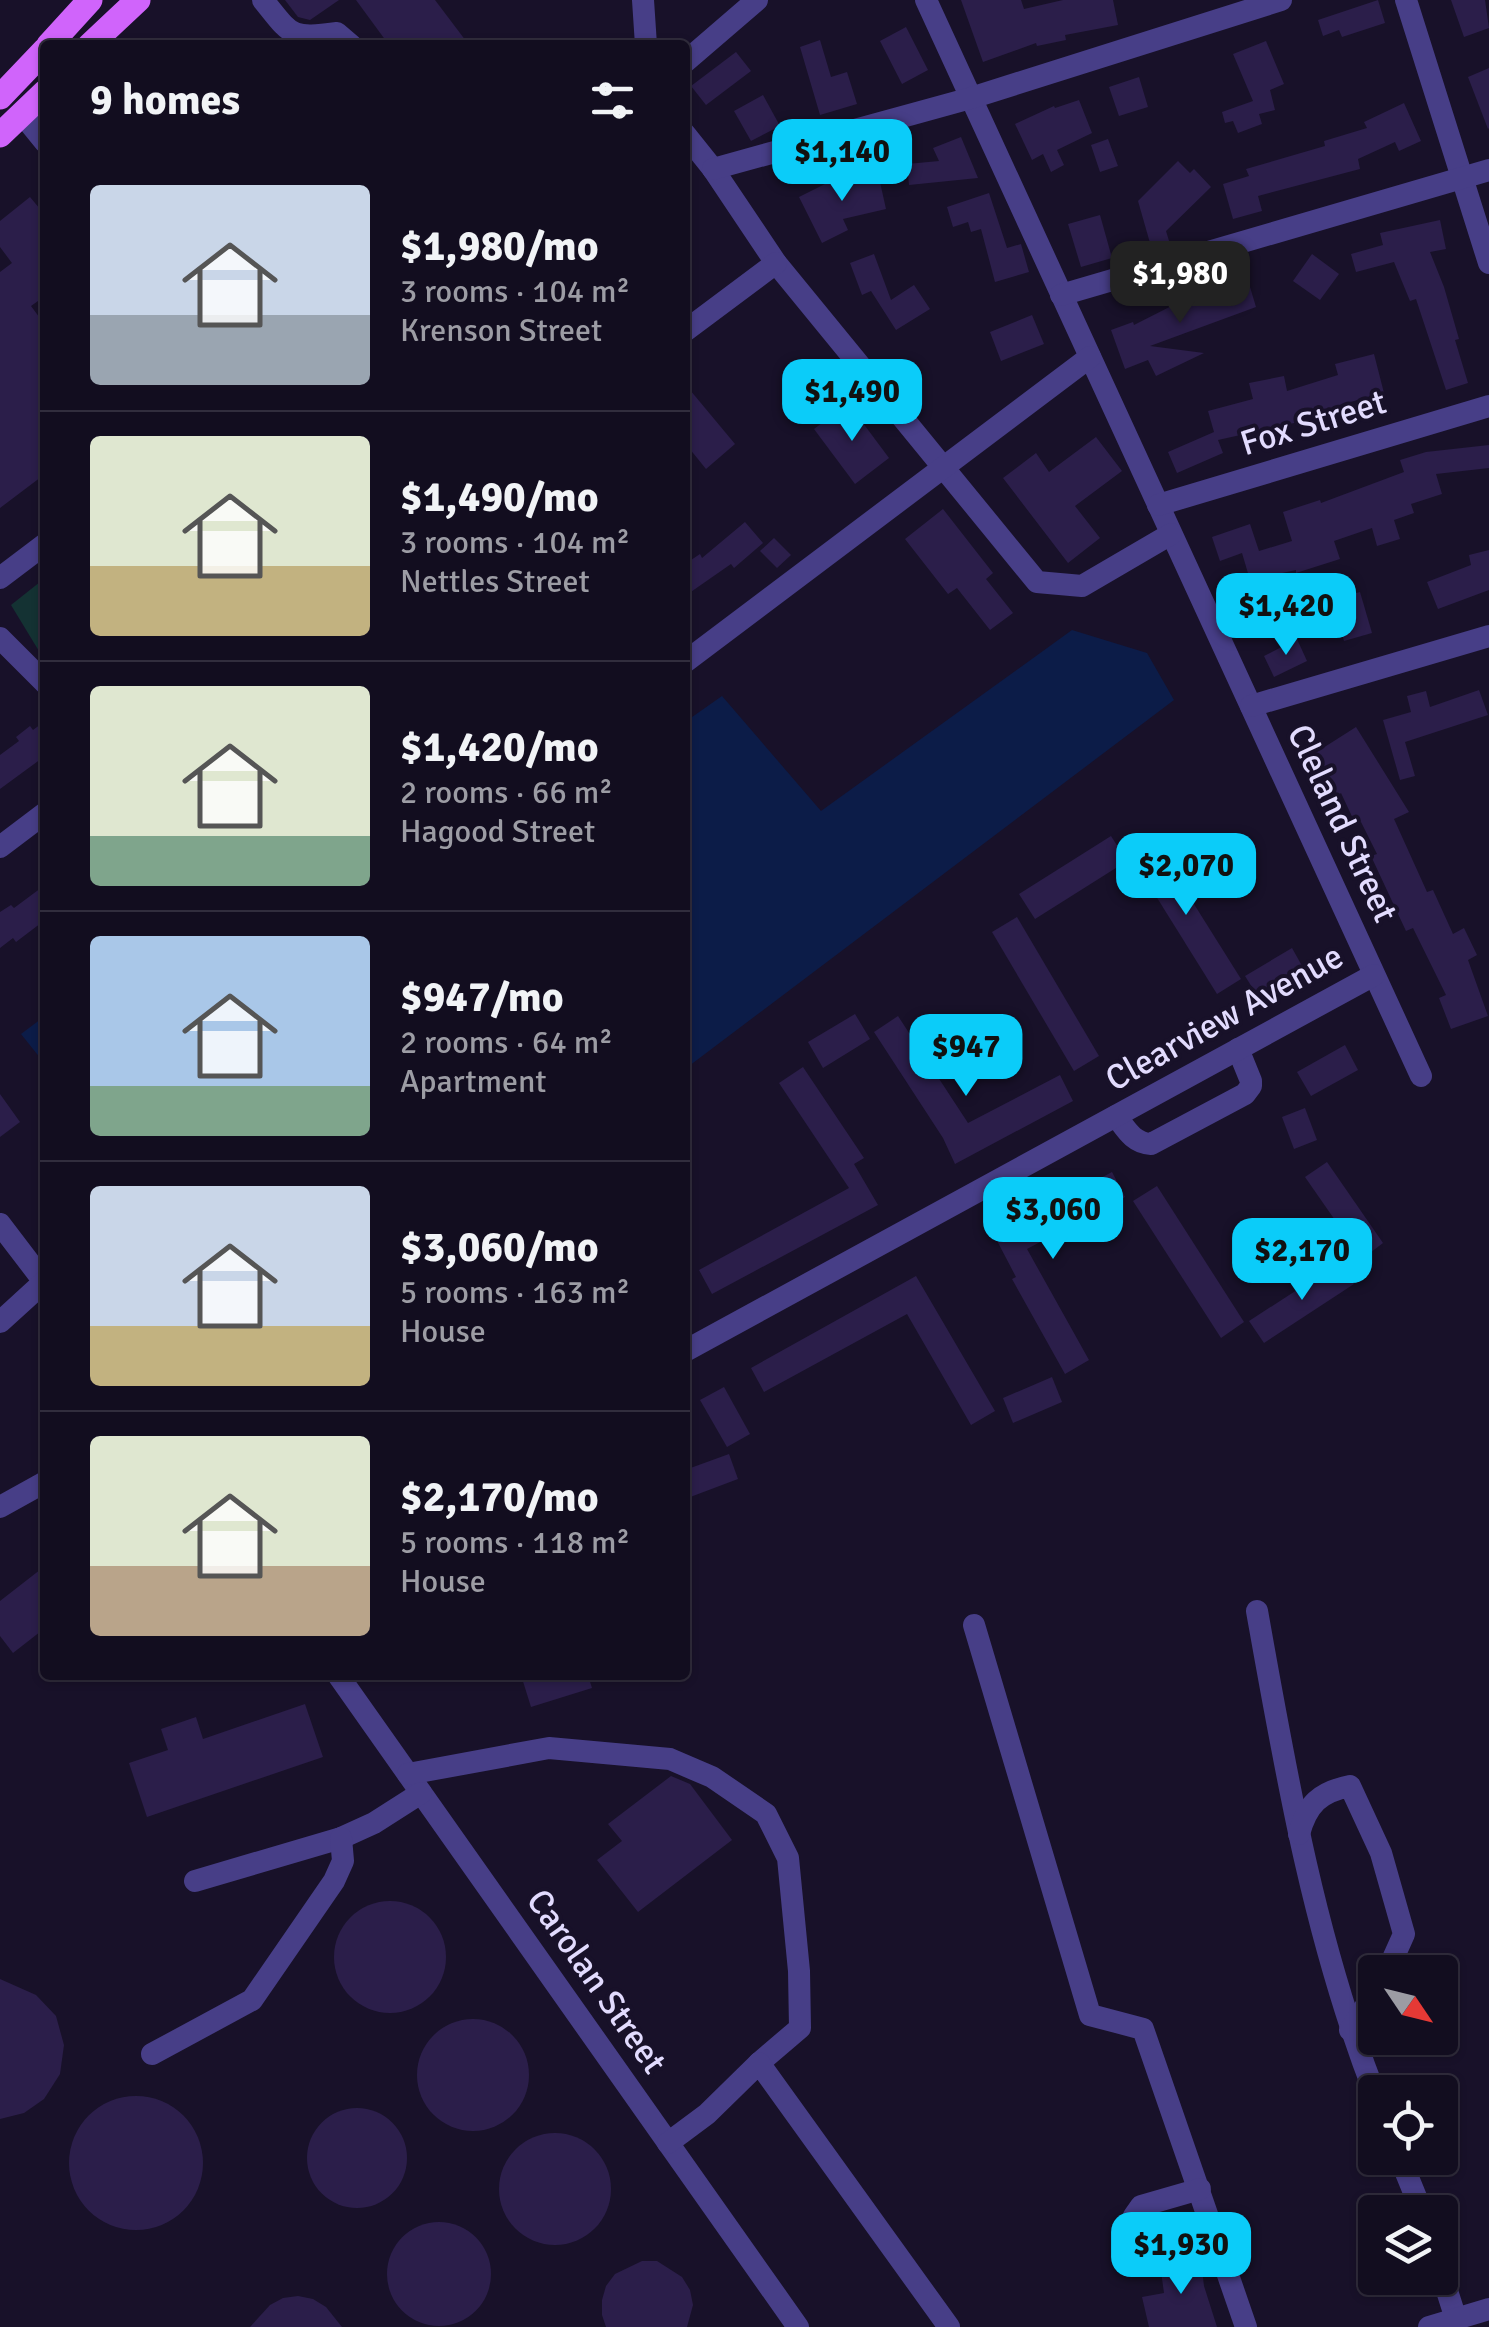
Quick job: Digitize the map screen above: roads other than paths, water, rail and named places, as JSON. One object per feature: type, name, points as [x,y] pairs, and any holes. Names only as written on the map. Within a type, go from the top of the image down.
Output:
[{"type":"main road","points":[[53,40],[90,0]]},
{"type":"main road","points":[[95,40],[138,0]]},
{"type":"main road","points":[[0,96],[40,54]]},
{"type":"main road","points":[[0,135],[40,97]]},
{"type":"street","points":[[263,0],[286,29],[298,36],[337,33],[345,40]]},
{"type":"street","points":[[643,0],[646,40]]},
{"type":"street","points":[[690,58],[758,0]]},
{"type":"street","name":"Cleland Street","points":[[926,0],[1420,1076]]},
{"type":"street","points":[[713,169],[971,98],[1281,0]]},
{"type":"street","points":[[1406,0],[1489,262]]},
{"type":"street","points":[[23,115],[40,136]]},
{"type":"street","points":[[690,140],[776,263],[1037,582],[1082,586],[1171,534]]},
{"type":"street","points":[[1062,295],[1489,170]]},
{"type":"street","points":[[690,327],[776,263]]},
{"type":"street","points":[[690,658],[1090,357]]},
{"type":"street","name":"Fox Street","points":[[1158,505],[1489,406]]},
{"type":"street","points":[[0,578],[40,548]]},
{"type":"street","points":[[1251,706],[1489,636]]},
{"type":"street","points":[[0,638],[40,678]]},
{"type":"street","points":[[0,846],[40,817]]},
{"type":"street","name":"Clearview Avenue","points":[[690,1348],[1374,975]]},
{"type":"street","points":[[1116,1116],[1132,1137],[1141,1144],[1150,1144],[1246,1094],[1250,1080],[1238,1049]]},
{"type":"street","points":[[0,1224],[40,1277]]},
{"type":"street","points":[[0,1322],[40,1286]]},
{"type":"street","points":[[0,1507],[40,1485]]},
{"type":"street","points":[[1257,1611],[1298,1838],[1350,2030],[1368,2075]]},
{"type":"street","points":[[974,1625],[1090,2016],[1142,2028],[1246,2327]]},
{"type":"street","name":"Carolan Street","points":[[342,1680],[798,2327]]},
{"type":"street","points":[[195,1881],[341,1838],[387,1815],[415,1783],[549,1748],[670,1759],[712,1777],[766,1814],[788,1858],[800,2028],[759,2062],[708,2114],[668,2142]]},
{"type":"street","points":[[1298,1838],[1304,1815],[1326,1791],[1350,1786],[1382,1853],[1404,1934],[1394,1955]]},
{"type":"street","points":[[152,2054],[252,2000],[334,1881],[343,1861],[341,1838]]},
{"type":"street","points":[[1350,2030],[1358,2018]]},
{"type":"street","points":[[759,2062],[949,2327]]},
{"type":"street","points":[[1200,2189],[1141,2206],[1134,2216],[1142,2244],[1148,2251],[1216,2234]]},
{"type":"street","points":[[1448,2295],[1456,2319]]},
{"type":"street","points":[[1429,2327],[1489,2309]]},
{"type":"water","points":[[1072,630],[1147,653],[1174,700],[690,1065],[690,718],[722,696],[821,811]]},
{"type":"water","points":[[40,1020],[40,1058],[21,1034]]}]
